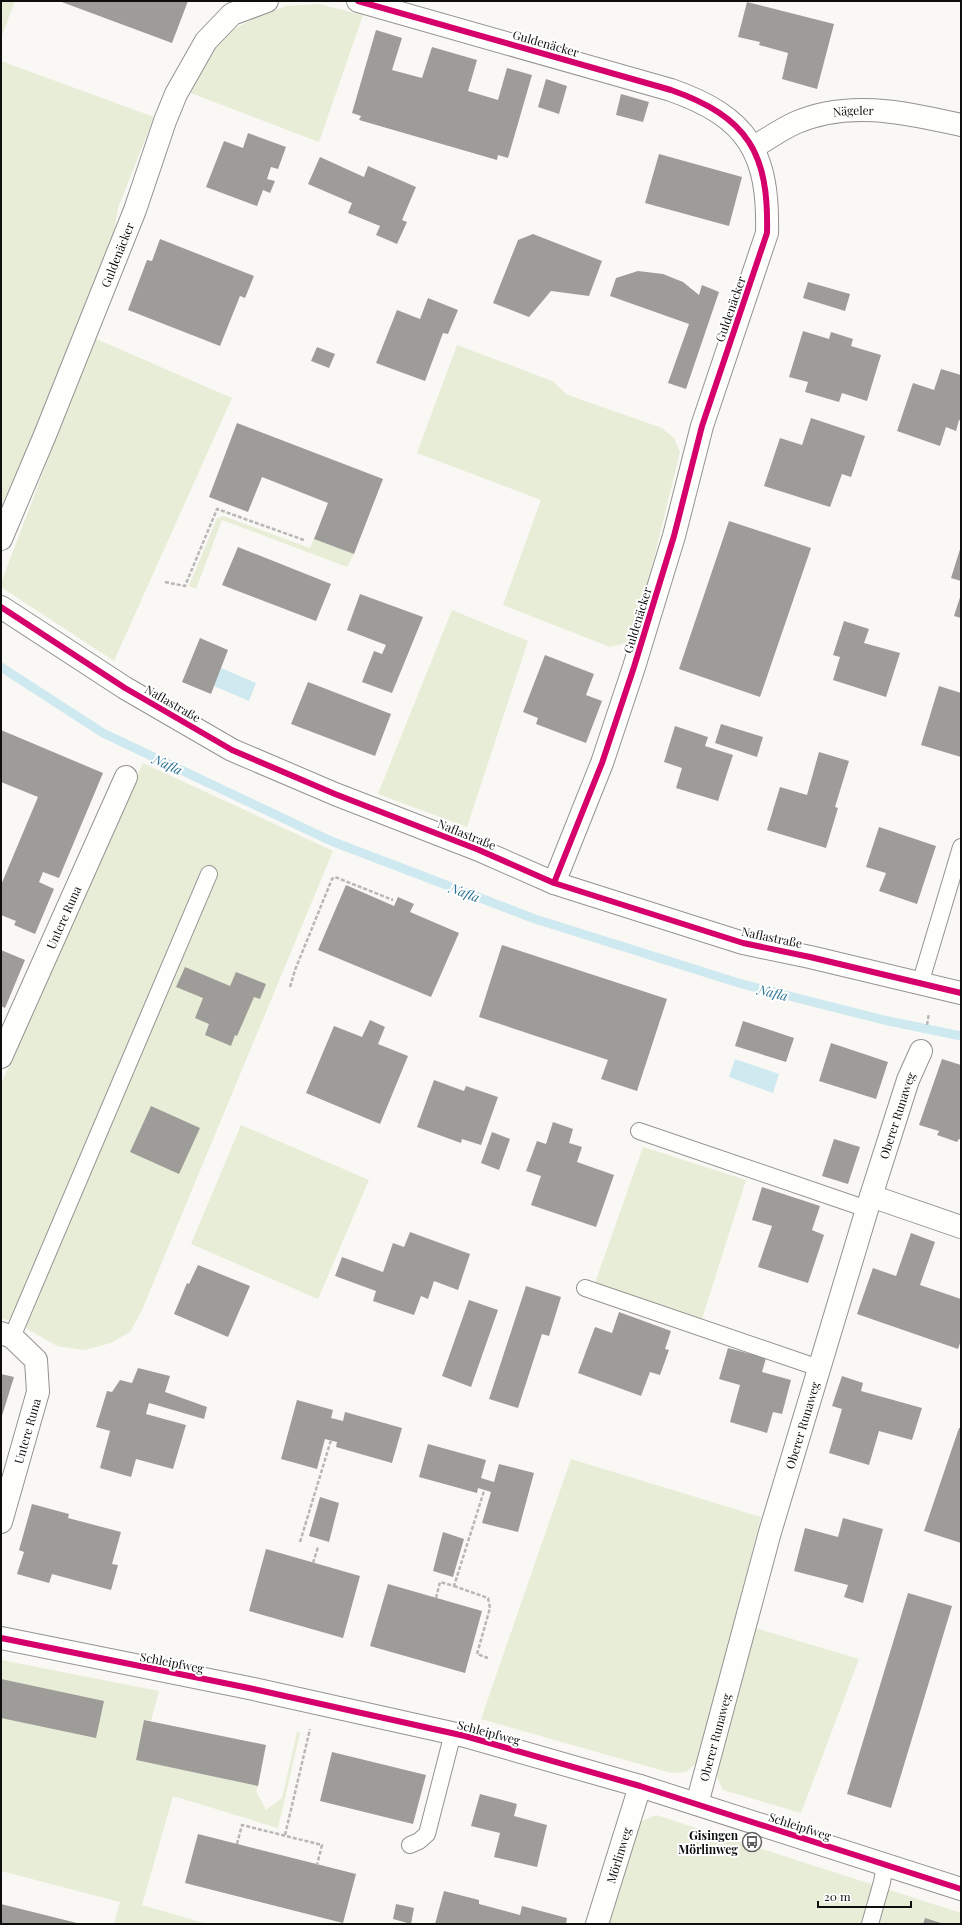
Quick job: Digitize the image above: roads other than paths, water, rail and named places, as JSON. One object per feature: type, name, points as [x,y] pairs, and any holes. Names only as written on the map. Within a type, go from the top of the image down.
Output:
[{"type":"street","name":"Guldenäcker","points":[[1,539],[45,435],[135,210],[165,121],[176,94],[206,41],[232,14],[267,1]]},
{"type":"street","name":"Guldenäcker","points":[[358,1],[698,99],[724,115],[741,130],[753,148],[761,167],[766,189],[767,233],[702,426],[674,536],[627,687],[602,763],[554,882]]},
{"type":"street","name":"Nägeler","points":[[753,148],[796,123],[820,114],[848,109],[880,110],[910,114],[961,125]]},
{"type":"street","name":"Naflastraße","points":[[1,607],[125,688],[232,750],[335,794],[479,850],[554,882],[743,943],[810,957],[961,993]]},
{"type":"street","name":"Untere Runa","points":[[1,1057],[126,777]]},
{"type":"street","name":"Oberer Runaweg","points":[[697,1804],[770,1532],[869,1202],[908,1080],[921,1051]]},
{"type":"street","points":[[869,1202],[961,1227]]},
{"type":"street","name":"Untere Runa","points":[[1,1522],[38,1392],[36,1360],[6,1335]]},
{"type":"street","name":"Schleipfweg","points":[[1,1638],[249,1688],[453,1733],[640,1786],[961,1889]]},
{"type":"street","name":"Mörlinweg","points":[[597,1924],[640,1786]]},
{"type":"lane","points":[[920,984],[961,847]]},
{"type":"lane","points":[[6,1335],[209,874]]},
{"type":"lane","points":[[639,1131],[869,1202]]},
{"type":"lane","points":[[585,1288],[819,1368]]},
{"type":"lane","points":[[410,1845],[418,1842],[427,1834],[453,1733]]},
{"type":"lane","points":[[870,1924],[882,1882],[885,1865]]},
{"type":"water","points":[[221,668],[256,683],[249,701],[214,686]]},
{"type":"water","points":[[735,1059],[779,1074],[773,1093],[729,1077]]},
{"type":"waterway","name":"Nafla","points":[[1,667],[103,733],[331,841],[535,919],[742,984],[884,1020],[961,1036]]},
{"type":"place","name":"Gisingen Mörlinweg","points":[[752,1842]]}]
